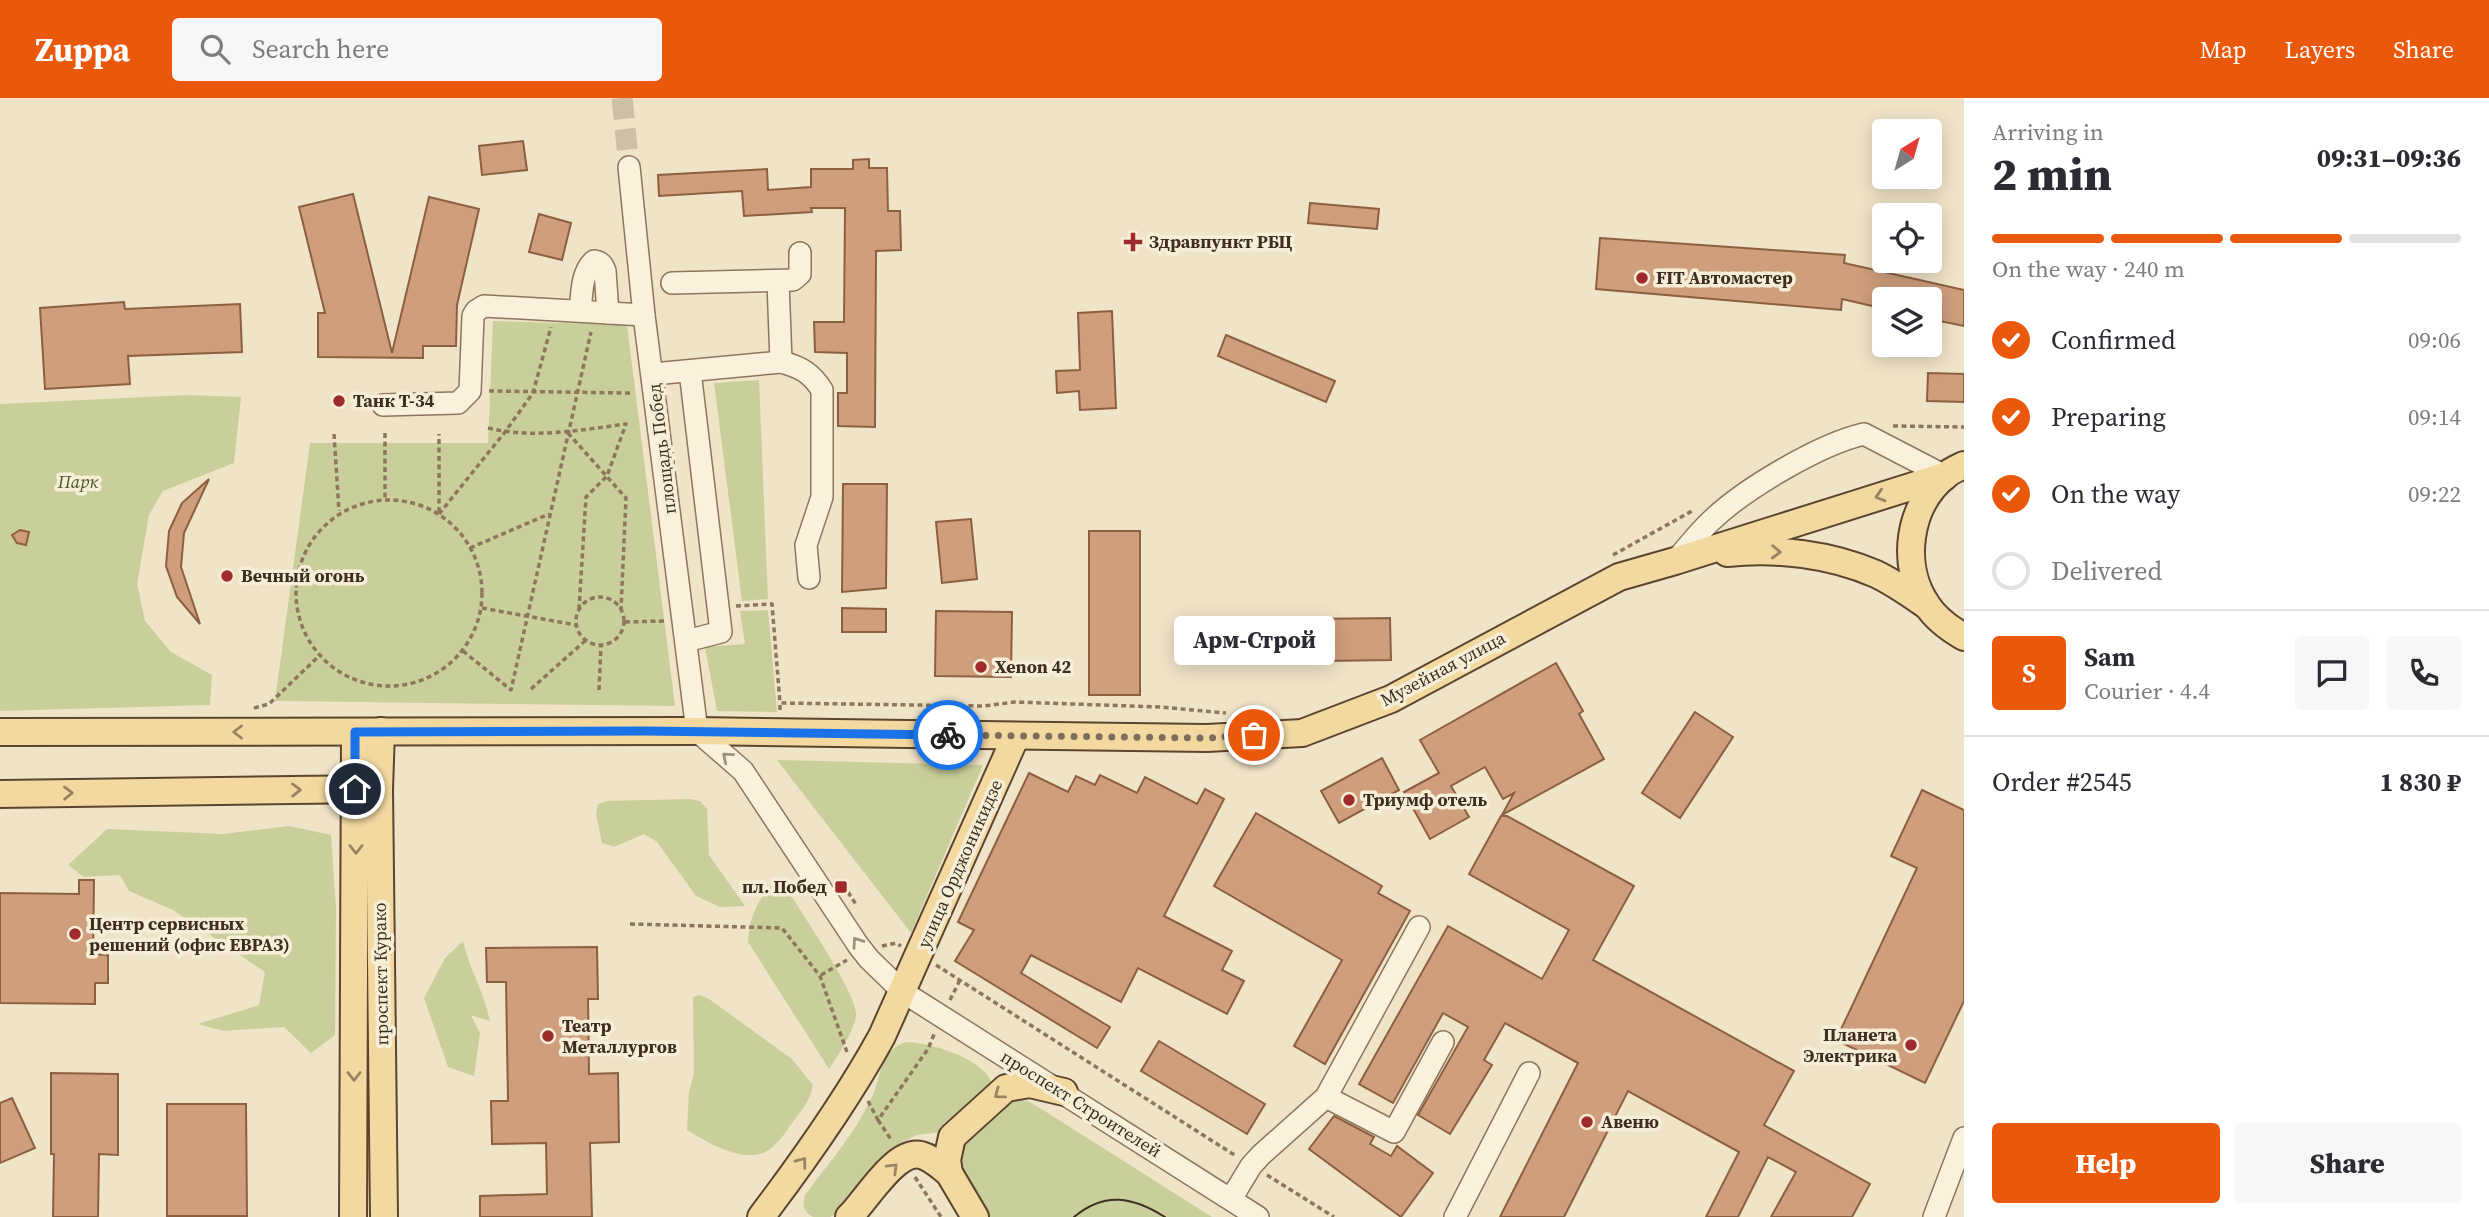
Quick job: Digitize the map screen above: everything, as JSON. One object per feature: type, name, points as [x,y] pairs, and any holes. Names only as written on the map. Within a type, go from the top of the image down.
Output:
[{"type":"main road","points":[[1679,559],[1954,470]]},
{"type":"main road","points":[[1926,605],[1913,572],[1911,537],[1922,503],[1954,470]]},
{"type":"main road","points":[[1679,559],[1742,552],[1783,552],[1840,560],[1878,575],[1926,605],[1947,627],[1964,637]]},
{"type":"main road","name":"Музейная улица","points":[[0,732],[697,731],[1207,738],[1302,733],[1391,699],[1619,577],[1679,559]]},
{"type":"main road","points":[[0,794],[367,789],[408,745],[434,730]]},
{"type":"main road","name":"проспект Курако","points":[[353,1217],[368,731]]},
{"type":"main road","name":"улица Орджоникидзе","points":[[761,1217],[817,1143],[857,1081],[903,992],[1016,736]]},
{"type":"main road","name":"проспект Курако","points":[[367,789],[384,1217]]},
{"type":"main road","points":[[948,1173],[951,1137],[1006,1088],[1030,1084],[1064,1092]]},
{"type":"main road","points":[[849,1217],[893,1166],[906,1155],[919,1154],[933,1160],[948,1173],[975,1217]]},
{"type":"street","name":"площадь Побед","points":[[629,167],[644,315],[697,731]]},
{"type":"street","points":[[672,283],[778,281],[797,278],[800,274],[800,253]]},
{"type":"street","points":[[778,281],[782,362]]},
{"type":"street","points":[[383,405],[458,402],[470,391],[473,316],[484,306],[644,315]]},
{"type":"street","points":[[653,374],[782,362],[806,370],[814,377],[822,390],[822,496],[806,545],[809,578]]},
{"type":"street","points":[[686,641],[721,632],[690,371]]},
{"type":"street","points":[[1679,559],[1712,520],[1754,488],[1843,439],[1864,434],[1954,470]]},
{"type":"street","name":"проспект Строителей","points":[[697,731],[743,771],[858,945],[869,960],[903,992],[1258,1217]]},
{"type":"street","points":[[1231,1199],[1251,1166],[1326,1097],[1419,927]]},
{"type":"street","points":[[1326,1097],[1394,1132],[1443,1042]]},
{"type":"street","points":[[1454,1217],[1529,1073]]},
{"type":"street","points":[[1934,1217],[1964,1138]]},
{"type":"path","points":[[439,514],[533,393],[555,310]]},
{"type":"path","points":[[463,651],[511,690],[594,312]]},
{"type":"path","points":[[470,391],[630,393]]},
{"type":"path","points":[[488,428],[505,432],[568,432],[626,424],[607,476],[586,497],[577,626],[586,640],[601,645],[616,639],[625,622],[621,609],[626,498],[607,476],[568,432]]},
{"type":"path","points":[[1886,426],[1964,427]]},
{"type":"path","points":[[385,433],[385,500]]},
{"type":"path","points":[[334,434],[339,511]]},
{"type":"path","points":[[439,434],[439,514]]},
{"type":"path","points":[[385,500],[413,503],[439,514],[455,527],[470,548],[482,584],[482,608],[472,637],[463,651],[444,670],[419,683],[392,688],[365,684],[340,674],[318,656],[303,632],[295,604],[297,575],[306,548],[324,526],[339,511],[385,500]]},
{"type":"path","points":[[1612,555],[1696,508]]},
{"type":"path","points":[[470,548],[550,514]]},
{"type":"path","points":[[579,608],[585,602],[598,597],[611,599],[621,609]]},
{"type":"path","points":[[482,608],[577,626]]},
{"type":"path","points":[[531,689],[586,640]]},
{"type":"path","points":[[599,690],[601,645]]},
{"type":"path","points":[[246,711],[269,704],[318,656]]},
{"type":"path","points":[[781,732],[780,703],[984,706],[1015,702],[1160,707],[1233,714]]},
{"type":"path","points":[[841,882],[860,912]]},
{"type":"path","points":[[630,924],[782,928],[820,976],[857,1081],[878,1119],[928,1049],[960,980]]},
{"type":"path","points":[[875,941],[879,947],[896,943],[960,980],[1334,1217]]},
{"type":"green space","points":[[493,321],[627,325],[675,706],[275,701],[310,443],[488,443]]},
{"type":"green space","points":[[759,380],[768,599],[742,601],[714,383]]},
{"type":"green space","name":"Парк","points":[[188,395],[241,397],[234,463],[163,491],[149,515],[137,584],[145,621],[171,652],[212,675],[210,705],[0,711],[0,404]]},
{"type":"green space","points":[[768,610],[777,712],[717,711],[705,647],[745,644],[740,611]]},
{"type":"green space","points":[[777,760],[983,765],[911,933]]},
{"type":"green space","points":[[607,801],[700,801],[707,809],[709,855],[745,906],[720,907],[696,896],[657,842],[644,834],[614,847],[602,843],[596,813],[598,804]]},
{"type":"green space","points":[[289,826],[331,835],[336,909],[335,1035],[311,1053],[284,1027],[223,1031],[198,1024],[259,1005],[265,972],[173,910],[129,891],[120,875],[84,877],[68,865],[107,829],[223,834]]},
{"type":"green space","points":[[777,880],[786,887],[827,952],[854,1005],[856,1016],[852,1029],[829,1069],[748,942],[750,924],[756,908]]},
{"type":"green space","points":[[463,941],[490,1021],[471,1015],[480,1033],[474,1076],[448,1067],[424,998],[445,958]]},
{"type":"green space","points":[[700,995],[792,1059],[813,1085],[802,1109],[780,1139],[765,1152],[746,1155],[724,1150],[687,1130],[689,1092],[694,1074],[693,997]]},
{"type":"green space","points":[[906,1042],[940,1048],[977,1065],[991,1081],[990,1088],[942,1132],[917,1135],[902,1142],[841,1211],[830,1217],[813,1217],[804,1208],[805,1195],[865,1112],[886,1058],[897,1046]]},
{"type":"green space","points":[[1028,1101],[1212,1217],[988,1217],[959,1166],[964,1143],[1003,1103]]},
{"type":"building","points":[[523,141],[527,170],[482,175],[479,146]]},
{"type":"building","points":[[869,159],[869,168],[887,168],[888,211],[900,211],[901,250],[876,251],[875,427],[838,426],[838,393],[847,393],[847,353],[815,352],[814,322],[844,322],[845,208],[811,208],[812,212],[744,216],[742,191],[659,196],[658,175],[767,169],[768,190],[811,187],[811,169],[853,169],[853,160]]},
{"type":"building","points":[[353,194],[392,353],[429,197],[479,209],[457,305],[456,346],[423,346],[423,358],[318,357],[318,313],[325,313],[299,207]]},
{"type":"building","points":[[1310,203],[1379,209],[1377,229],[1308,223]]},
{"type":"building","points":[[539,214],[571,223],[562,260],[529,252]]},
{"type":"building","points":[[1600,238],[1845,255],[1844,263],[1872,269],[1872,273],[1888,273],[1964,290],[1964,326],[1942,321],[1942,287],[1872,287],[1872,306],[1842,299],[1841,310],[1596,289]]},
{"type":"building","points":[[124,302],[125,309],[240,304],[242,352],[128,356],[130,384],[45,389],[40,308]]},
{"type":"building","points":[[1112,311],[1116,408],[1080,410],[1079,391],[1057,393],[1056,371],[1080,370],[1078,313]]},
{"type":"building","points":[[1226,335],[1335,381],[1326,402],[1218,356]]},
{"type":"building","points":[[1928,373],[1964,374],[1964,402],[1927,401]]},
{"type":"building","points":[[209,479],[184,533],[181,567],[200,624],[177,597],[166,566],[169,531],[182,503]]},
{"type":"building","points":[[843,484],[887,484],[886,588],[842,592]]},
{"type":"building","points":[[971,519],[977,579],[942,583],[936,522]]},
{"type":"building","points":[[20,530],[29,532],[26,545],[17,543],[12,535]]},
{"type":"building","points":[[1089,531],[1140,531],[1140,695],[1089,695]]},
{"type":"building","points":[[842,608],[886,609],[886,632],[842,632]]},
{"type":"building","points":[[936,611],[1012,612],[1011,677],[935,676]]},
{"type":"building","points":[[1390,618],[1391,660],[1243,662],[1242,620]]},
{"type":"building","points":[[1556,663],[1583,711],[1579,714],[1604,759],[1502,815],[1514,793],[1503,799],[1485,767],[1451,786],[1469,817],[1430,839],[1404,792],[1439,773],[1420,740]]},
{"type":"building","points":[[1695,712],[1733,737],[1680,818],[1642,793]]},
{"type":"building","points":[[1382,758],[1399,790],[1339,823],[1321,791]]},
{"type":"building","points":[[1029,773],[1068,792],[1076,776],[1095,785],[1100,775],[1137,793],[1145,777],[1197,804],[1205,789],[1224,799],[1164,916],[1232,951],[1222,970],[1244,981],[1227,1014],[1138,968],[1121,1002],[1031,955],[1021,973],[1110,1027],[1097,1048],[955,961],[974,930],[958,922]]},
{"type":"building","points":[[1922,790],[1964,810],[1964,1001],[1925,1083],[1836,1040],[1917,868],[1891,856]]},
{"type":"building","points":[[1256,813],[1382,886],[1378,893],[1410,911],[1325,1064],[1294,1046],[1342,960],[1214,886]]},
{"type":"building","points":[[1501,816],[1507,816],[1634,886],[1593,960],[1794,1071],[1764,1125],[1870,1184],[1852,1217],[1771,1217],[1796,1172],[1768,1157],[1738,1217],[1706,1217],[1739,1152],[1628,1091],[1564,1217],[1500,1217],[1578,1063],[1505,1023],[1484,1060],[1492,1065],[1450,1134],[1418,1115],[1468,1027],[1443,1013],[1393,1103],[1359,1084],[1448,926],[1542,979],[1569,930],[1469,874]]},
{"type":"building","points":[[79,880],[94,880],[93,954],[108,955],[108,983],[95,983],[95,1004],[0,1003],[0,893],[79,894]]},
{"type":"building","name":"Театр Металлургов","points":[[597,947],[598,999],[588,999],[589,1074],[618,1073],[619,1142],[590,1143],[592,1217],[480,1217],[480,1196],[547,1194],[546,1143],[492,1144],[491,1101],[508,1101],[506,982],[487,982],[486,948]]},
{"type":"building","points":[[1159,1041],[1265,1104],[1247,1134],[1141,1071]]},
{"type":"building","points":[[51,1073],[118,1074],[118,1155],[99,1154],[98,1217],[53,1217]]},
{"type":"building","points":[[12,1098],[35,1148],[0,1163],[0,1103]]},
{"type":"building","points":[[167,1104],[246,1104],[247,1216],[167,1216]]},
{"type":"building","points":[[1334,1116],[1374,1137],[1370,1144],[1391,1156],[1397,1146],[1433,1173],[1401,1217],[1309,1149]]},
{"type":"tunnel","points":[[622,98],[629,167]]},
{"type":"tram line","points":[[1074,1217],[1085,1209],[1108,1200],[1130,1201],[1165,1217]]},
{"type":"way so far","points":[[948,735],[1207,738],[1254,735]]},
{"type":"place","name":"Здравпункт РБЦ","points":[[1133,242]]},
{"type":"place","name":"FIT Автомастер","points":[[1642,278]]},
{"type":"place","name":"Танк Т-34","points":[[339,401]]},
{"type":"place","name":"Вечный огонь","points":[[227,576]]},
{"type":"place","name":"Xenon 42","points":[[981,667]]},
{"type":"place","name":"Арм-Строй","points":[[1254,735]]},
{"type":"place","name":"Триумф отель","points":[[1349,800]]},
{"type":"place","name":"пл. Побед","points":[[841,887]]},
{"type":"place","name":"Центр сервисных решений (офис ЕВРАЗ)","points":[[75,934]]},
{"type":"place","name":"Театр Металлургов","points":[[548,1036]]},
{"type":"place","name":"Планета Электрика","points":[[1911,1045]]},
{"type":"place","name":"Авеню","points":[[1587,1122]]},
{"type":"route","points":[[355,789],[355,732],[644,731],[948,735]]}]
